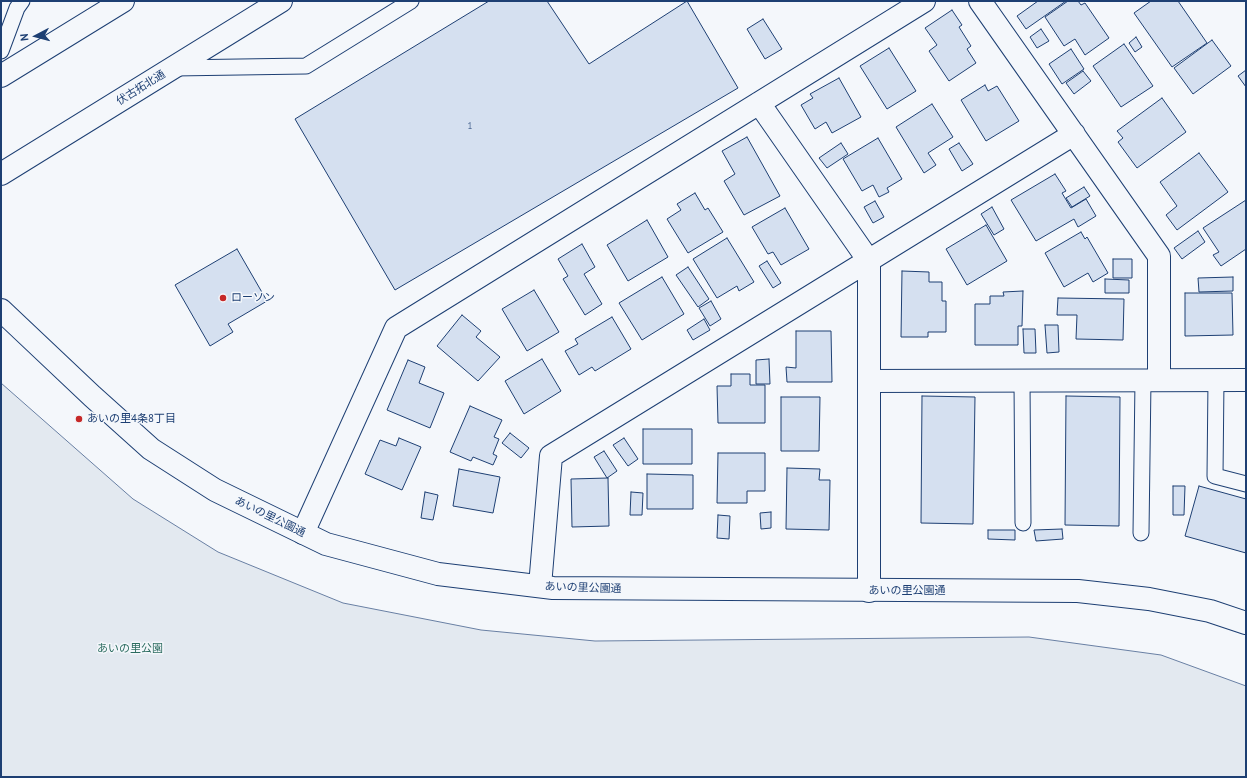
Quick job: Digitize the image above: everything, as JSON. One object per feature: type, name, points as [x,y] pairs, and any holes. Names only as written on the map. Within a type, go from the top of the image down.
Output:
[{"type":"street","points":[[1,76],[123,1]]},
{"type":"street","name":"伏古拓北通","points":[[1,174],[280,1]]},
{"type":"street","points":[[303,533],[396,328],[924,1]]},
{"type":"street","points":[[980,1],[1159,256],[1151,380]]},
{"type":"street","points":[[759,103],[869,261],[869,591]]},
{"type":"street","points":[[540,586],[551,456],[1074,134]]},
{"type":"street","name":"あいの里公園通","points":[[1,310],[92,396],[151,449],[215,490],[326,544],[438,574],[553,588],[1078,591],[1149,599],[1210,611],[1246,623]]},
{"type":"street","points":[[869,381],[1246,380]]},
{"type":"lane","points":[[1,50],[17,8],[22,1]]},
{"type":"lane","points":[[173,68],[306,66],[411,1]]},
{"type":"lane","points":[[1142,533],[1151,380]]},
{"type":"lane","points":[[1216,380],[1215,476],[1246,484]]},
{"type":"lane","points":[[1022,381],[1023,524]]},
{"type":"green space","name":"あいの里公園","points":[[1,383],[133,499],[218,552],[343,603],[481,630],[595,641],[1029,637],[1161,655],[1246,686],[1246,777],[1,777]]},
{"type":"building","points":[[489,1],[547,1],[589,64],[687,1],[738,88],[395,290],[295,119]]},
{"type":"building","points":[[1038,1],[1066,1],[1026,29],[1017,16]]},
{"type":"building","points":[[1068,1],[1078,1],[1081,5],[1085,3],[1109,38],[1085,55],[1075,39],[1064,46],[1045,17]]},
{"type":"building","points":[[1151,1],[1178,1],[1207,43],[1172,67],[1134,13]]},
{"type":"building","points":[[952,10],[962,25],[959,27],[971,46],[967,49],[976,63],[949,81],[929,51],[937,45],[925,28]]},
{"type":"building","points":[[763,19],[782,49],[765,59],[747,29]]},
{"type":"building","points":[[1041,29],[1049,41],[1037,48],[1030,37]]},
{"type":"building","points":[[1136,37],[1142,47],[1135,52],[1129,43]]},
{"type":"building","points":[[1212,40],[1231,66],[1193,94],[1174,68]]},
{"type":"building","points":[[1124,44],[1153,86],[1121,107],[1093,66]]},
{"type":"building","points":[[889,48],[916,91],[887,109],[860,66]]},
{"type":"building","points":[[1071,49],[1084,69],[1062,84],[1049,64]]},
{"type":"building","points":[[1246,70],[1246,87],[1238,76]]},
{"type":"building","points":[[1083,71],[1091,81],[1074,94],[1066,83]]},
{"type":"building","points":[[839,78],[861,117],[832,133],[826,122],[815,129],[801,105],[813,98],[810,94]]},
{"type":"building","points":[[985,85],[988,91],[997,86],[1019,121],[986,141],[961,100]]},
{"type":"building","points":[[1162,98],[1186,132],[1137,168],[1118,142],[1123,138],[1117,131]]},
{"type":"building","points":[[932,104],[953,137],[928,153],[936,165],[924,173],[896,127]]},
{"type":"building","points":[[747,137],[780,196],[744,215],[724,181],[735,174],[722,151]]},
{"type":"building","points":[[878,138],[902,179],[887,188],[889,192],[879,197],[873,185],[862,191],[843,159]]},
{"type":"building","points":[[841,143],[848,154],[827,168],[819,158]]},
{"type":"building","points":[[959,143],[973,164],[962,171],[949,149]]},
{"type":"building","points":[[1199,153],[1228,192],[1177,230],[1166,215],[1177,206],[1160,182]]},
{"type":"building","points":[[1055,174],[1066,191],[1062,193],[1071,208],[1086,199],[1096,216],[1078,227],[1074,219],[1036,241],[1011,200]]},
{"type":"building","points":[[1084,187],[1090,196],[1072,207],[1066,198]]},
{"type":"building","points":[[695,193],[705,210],[708,208],[723,232],[688,253],[667,219],[681,210],[677,204]]},
{"type":"building","points":[[1246,200],[1246,249],[1221,266],[1213,255],[1219,252],[1203,228]]},
{"type":"building","points":[[875,201],[884,217],[873,223],[864,207]]},
{"type":"building","points":[[992,207],[1004,229],[994,235],[981,214]]},
{"type":"building","points":[[785,208],[809,249],[781,265],[773,252],[768,254],[752,227]]},
{"type":"building","points":[[647,220],[668,257],[628,281],[607,245]]},
{"type":"building","points":[[986,225],[1007,261],[967,285],[946,249]]},
{"type":"building","points":[[1198,231],[1205,242],[1182,259],[1174,248]]},
{"type":"building","points":[[1081,232],[1085,239],[1087,237],[1108,273],[1093,282],[1088,273],[1064,287],[1045,253]]},
{"type":"building","points":[[727,238],[754,282],[739,291],[737,286],[717,298],[693,259]]},
{"type":"building","points":[[582,244],[595,267],[584,274],[602,304],[585,315],[563,279],[568,276],[558,259]]},
{"type":"building","points":[[237,249],[267,301],[228,324],[233,332],[210,346],[175,285]]},
{"type":"building","points":[[1113,259],[1132,259],[1132,278],[1113,278]]},
{"type":"building","points":[[767,261],[781,283],[773,288],[759,266]]},
{"type":"building","points":[[688,267],[709,299],[698,307],[676,275]]},
{"type":"building","points":[[902,271],[929,272],[929,282],[942,282],[942,301],[946,301],[946,332],[928,332],[928,337],[901,337]]},
{"type":"building","points":[[662,277],[684,314],[642,340],[619,303]]},
{"type":"building","points":[[1233,277],[1233,291],[1199,292],[1198,278]]},
{"type":"building","points":[[1105,279],[1129,280],[1129,293],[1105,293]]},
{"type":"building","points":[[534,290],[559,332],[527,351],[502,309]]},
{"type":"building","points":[[1023,291],[1022,326],[1018,326],[1018,345],[975,345],[975,304],[990,304],[990,296],[1004,296],[1003,292]]},
{"type":"building","points":[[1185,293],[1232,293],[1233,335],[1185,336]]},
{"type":"building","points":[[1058,298],[1124,299],[1123,340],[1076,339],[1077,315],[1057,315]]},
{"type":"building","points":[[711,301],[721,319],[710,326],[699,308]]},
{"type":"building","points":[[462,315],[481,331],[476,337],[500,357],[478,381],[437,346]]},
{"type":"building","points":[[612,317],[631,349],[595,371],[592,367],[579,375],[565,351],[578,344],[575,339]]},
{"type":"building","points":[[704,319],[710,330],[693,340],[687,330]]},
{"type":"building","points":[[1045,325],[1058,325],[1059,352],[1047,353]]},
{"type":"building","points":[[1023,329],[1035,329],[1036,353],[1024,353]]},
{"type":"building","points":[[796,331],[831,331],[832,382],[787,382],[786,367],[796,368]]},
{"type":"building","points":[[542,359],[561,391],[524,414],[505,381]]},
{"type":"building","points":[[769,359],[770,384],[756,384],[756,360]]},
{"type":"building","points":[[408,360],[425,367],[419,383],[444,393],[430,428],[387,410]]},
{"type":"building","points":[[731,374],[750,374],[750,385],[765,385],[765,423],[718,423],[717,386],[731,386]]},
{"type":"building","points":[[922,396],[975,397],[973,524],[921,523]]},
{"type":"building","points":[[1066,396],[1120,397],[1119,526],[1065,525]]},
{"type":"building","points":[[781,397],[820,397],[819,451],[781,451]]},
{"type":"building","points":[[470,406],[502,420],[494,437],[499,439],[493,454],[497,456],[493,465],[473,457],[471,461],[450,452]]},
{"type":"building","points":[[643,429],[692,429],[692,464],[643,464]]},
{"type":"building","points":[[510,433],[529,448],[521,458],[502,443]]},
{"type":"building","points":[[399,438],[421,447],[402,490],[365,474],[380,440],[396,446]]},
{"type":"building","points":[[624,438],[638,459],[628,466],[613,445]]},
{"type":"building","points":[[604,451],[617,471],[607,478],[594,457]]},
{"type":"building","points":[[718,453],[765,453],[765,491],[747,491],[747,503],[717,503]]},
{"type":"building","points":[[787,468],[820,469],[819,480],[830,480],[829,530],[786,529]]},
{"type":"building","points":[[459,469],[500,477],[493,513],[453,506]]},
{"type":"building","points":[[647,474],[693,475],[693,509],[647,509]]},
{"type":"building","points":[[608,478],[609,526],[572,527],[571,479]]},
{"type":"building","points":[[1173,486],[1185,486],[1184,515],[1173,515]]},
{"type":"building","points":[[1199,486],[1246,499],[1246,553],[1185,536]]},
{"type":"building","points":[[425,492],[438,495],[433,520],[421,518]]},
{"type":"building","points":[[631,492],[643,493],[642,515],[630,515]]},
{"type":"building","points":[[771,512],[771,528],[761,529],[760,513]]},
{"type":"building","points":[[718,515],[730,516],[729,539],[717,538]]},
{"type":"building","points":[[1062,529],[1063,539],[1036,541],[1034,530]]},
{"type":"building","points":[[988,530],[1015,530],[1015,540],[988,539]]},
{"type":"place","name":"ローソン","points":[[223,298]]},
{"type":"place","name":"あいの里4条8丁目","points":[[79,419]]}]
